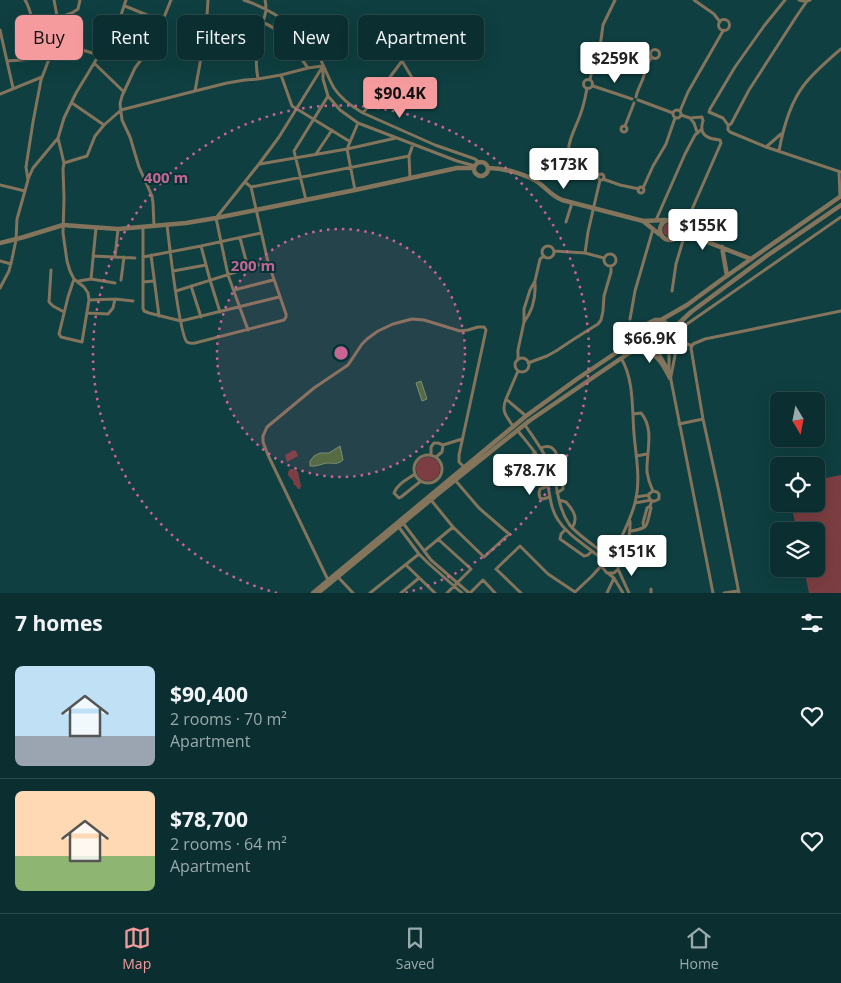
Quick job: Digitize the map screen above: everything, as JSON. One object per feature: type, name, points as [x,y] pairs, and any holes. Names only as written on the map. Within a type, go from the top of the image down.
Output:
[{"type":"street","points":[[26,0],[31,15]]},
{"type":"street","points":[[54,0],[57,15]]},
{"type":"street","points":[[66,15],[78,9],[80,0]]},
{"type":"street","points":[[121,15],[126,0]]},
{"type":"street","points":[[165,15],[171,0]]},
{"type":"street","points":[[195,90],[206,30],[208,0]]},
{"type":"street","points":[[244,0],[267,9],[293,26],[304,36],[320,59],[334,88],[352,106],[363,113],[435,145],[475,159],[477,165],[476,173],[480,176],[486,174],[488,168]]},
{"type":"street","points":[[264,17],[267,9],[265,0]]},
{"type":"street","points":[[593,86],[590,75],[600,47],[603,25],[615,0]]},
{"type":"street","points":[[694,0],[714,14],[720,22],[721,30],[723,30]]},
{"type":"street","points":[[661,320],[687,305],[840,196],[840,172],[730,132],[728,125],[719,116],[710,112],[710,108],[735,67],[785,0]]},
{"type":"street","points":[[799,0],[809,1]]},
{"type":"street","points":[[728,125],[731,124],[749,90],[798,14],[809,1]]},
{"type":"street","points":[[125,6],[148,15]]},
{"type":"street","points":[[590,80],[584,82],[586,88],[581,113],[570,142],[568,155],[570,164],[592,176],[626,186],[641,188],[666,144],[675,118],[678,118],[688,92],[723,30],[729,28],[729,22],[723,20],[720,22]]},
{"type":"street","points":[[264,23],[279,31],[308,68]]},
{"type":"street","points":[[0,30],[13,88]]},
{"type":"street","points":[[779,151],[782,134],[791,109],[803,86],[819,68],[841,49]]},
{"type":"street","points":[[625,126],[643,80],[646,66],[652,57]]},
{"type":"street","points":[[7,61],[21,60]]},
{"type":"street","points":[[28,180],[26,164],[33,122],[43,76],[49,60]]},
{"type":"street","points":[[0,288],[11,264],[16,240],[17,220],[33,168],[58,138],[64,118],[76,93],[96,60]]},
{"type":"street","points":[[141,60],[124,92],[121,100],[121,110],[122,120],[152,196],[154,226]]},
{"type":"street","points":[[256,60],[258,79]]},
{"type":"street","points":[[363,113],[402,61],[429,106]]},
{"type":"street","points":[[94,63],[124,92]]},
{"type":"street","points":[[64,163],[87,156],[92,142],[104,126],[121,110],[195,90],[323,66]]},
{"type":"street","points":[[323,66],[323,79],[328,96],[340,110],[358,123],[457,161],[477,165]]},
{"type":"street","points":[[216,218],[279,137],[323,66]]},
{"type":"street","points":[[282,75],[291,104],[349,141]]},
{"type":"street","points":[[0,94],[43,76]]},
{"type":"street","points":[[586,88],[593,86],[635,100],[672,113],[675,118]]},
{"type":"street","points":[[306,200],[294,151],[328,96]]},
{"type":"street","points":[[72,103],[104,126]]},
{"type":"street","points":[[672,113],[675,110],[690,118],[702,117],[702,129],[706,137],[719,139],[721,143],[685,230]]},
{"type":"street","points":[[690,118],[697,132]]},
{"type":"street","points":[[355,190],[347,149],[358,123]]},
{"type":"street","points":[[656,220],[685,154],[697,132],[702,129]]},
{"type":"street","points":[[316,154],[332,130]]},
{"type":"street","points":[[766,146],[782,134]]},
{"type":"street","points":[[58,138],[64,163],[63,233],[67,261],[76,280],[88,293],[89,300],[82,342],[59,335],[64,312],[76,280]]},
{"type":"street","points":[[259,164],[347,149],[396,138]]},
{"type":"street","points":[[410,179],[410,156],[413,144]]},
{"type":"street","points":[[245,182],[251,186],[410,156]]},
{"type":"street","points":[[0,243],[16,240],[63,225],[118,228],[154,226],[216,218],[456,168],[486,164],[488,168],[508,170],[531,179],[539,183],[555,197],[572,203],[643,221],[672,220],[692,236],[751,259]]},
{"type":"street","points":[[585,253],[600,178]]},
{"type":"street","points":[[0,185],[25,191]]},
{"type":"street","points":[[167,224],[181,321],[185,338],[188,342],[191,344],[282,321],[285,319],[286,314],[268,262],[251,186]]},
{"type":"street","points":[[566,222],[572,203]]},
{"type":"street","points":[[670,328],[676,326],[691,312],[768,255],[841,205]]},
{"type":"street","points":[[670,378],[680,333],[687,324],[841,217]]},
{"type":"street","points":[[216,218],[228,275],[248,330]]},
{"type":"street","points":[[660,235],[660,228],[666,220]]},
{"type":"street","points":[[643,221],[668,240],[692,236]]},
{"type":"street","points":[[676,238],[680,231],[679,225]]},
{"type":"street","points":[[143,226],[143,308],[147,312],[181,321],[279,297]]},
{"type":"street","points":[[90,279],[96,228]]},
{"type":"street","points":[[115,257],[118,228]]},
{"type":"street","points":[[630,319],[635,291],[653,229]]},
{"type":"street","points":[[143,257],[261,233]]},
{"type":"street","points":[[240,237],[248,268]]},
{"type":"street","points":[[672,291],[676,264],[684,237]]},
{"type":"street","points":[[202,246],[220,312]]},
{"type":"street","points":[[544,256],[542,250],[545,247],[551,246],[554,251]]},
{"type":"street","points":[[722,247],[727,276]]},
{"type":"street","points":[[528,363],[556,351],[598,324],[604,311],[604,296],[611,266],[615,262],[614,257],[608,255],[604,258],[585,253],[554,251]]},
{"type":"street","points":[[513,426],[504,413],[504,405],[518,371],[515,365],[518,360],[518,350],[524,322],[524,309],[535,281],[540,259],[544,256],[552,256],[554,251]]},
{"type":"street","points":[[93,256],[135,258]]},
{"type":"street","points":[[151,256],[159,316]]},
{"type":"street","points":[[121,280],[124,257]]},
{"type":"street","points":[[604,258],[606,265],[611,266]]},
{"type":"street","points":[[0,260],[11,264]]},
{"type":"street","points":[[176,291],[268,262]]},
{"type":"street","points":[[173,271],[206,265]]},
{"type":"street","points":[[51,270],[49,302],[64,312]]},
{"type":"street","points":[[76,280],[90,279],[115,283]]},
{"type":"street","points":[[234,290],[274,280]]},
{"type":"street","points":[[524,322],[535,299],[535,281]]},
{"type":"street","points":[[143,282],[154,282]]},
{"type":"street","points":[[191,286],[201,317]]},
{"type":"street","points":[[89,300],[115,299],[132,301]]},
{"type":"street","points":[[88,313],[108,314],[113,308],[115,299]]},
{"type":"street","points":[[724,593],[738,592],[703,419],[691,348],[696,342],[705,339],[841,311]]},
{"type":"street","points":[[328,580],[265,447],[263,436],[267,427],[314,388],[348,365],[362,344],[373,335],[393,324],[412,320],[424,320],[460,331],[484,327],[486,330],[459,455],[459,462],[464,467]]},
{"type":"street","points":[[322,590],[328,580],[513,426],[626,346],[638,337],[649,323],[655,320],[667,323],[670,328],[668,370]]},
{"type":"street","points":[[646,328],[645,334],[648,340],[668,370],[713,593]]},
{"type":"street","points":[[670,338],[692,346]]},
{"type":"street","points":[[313,593],[322,590],[430,500],[525,425],[633,350],[665,344],[670,338]]},
{"type":"street","points":[[633,350],[651,353],[659,358],[670,378]]},
{"type":"street","points":[[521,593],[496,569],[520,546],[548,574],[575,592],[610,557],[630,520],[635,503],[638,474],[630,386],[621,358]]},
{"type":"street","points":[[518,360],[524,359],[528,363]]},
{"type":"street","points":[[518,371],[526,371],[528,363]]},
{"type":"street","points":[[506,399],[526,416]]},
{"type":"street","points":[[633,414],[641,413],[647,426],[649,442],[647,473],[649,483],[653,491],[658,493],[659,498],[657,501],[635,503]]},
{"type":"street","points":[[679,424],[703,419]]},
{"type":"street","points":[[525,425],[541,448],[552,470],[563,515],[572,528],[610,557],[617,559],[619,564]]},
{"type":"street","points":[[518,431],[539,458],[546,476],[552,508],[557,519],[565,530],[603,562],[605,571],[614,578],[623,593]]},
{"type":"street","points":[[525,439],[532,434]]},
{"type":"street","points":[[431,456],[431,447],[434,443],[438,442],[443,445],[462,439]]},
{"type":"street","points":[[436,457],[442,452],[443,445]]},
{"type":"street","points":[[541,448],[549,446],[554,451],[559,463],[552,470]]},
{"type":"street","points":[[535,452],[530,458],[535,471],[539,477],[546,476]]},
{"type":"street","points":[[636,456],[647,454]]},
{"type":"street","points":[[425,456],[436,457],[442,467],[438,480],[431,483],[421,481],[414,470],[417,461],[425,456]]},
{"type":"street","points":[[415,474],[394,490],[399,498],[421,481]]},
{"type":"street","points":[[441,474],[447,481]]},
{"type":"street","points":[[553,475],[560,476],[563,479],[563,489],[557,492]]},
{"type":"street","points":[[430,500],[453,527],[484,557],[509,534],[479,508],[456,480]]},
{"type":"street","points":[[431,483],[437,490]]},
{"type":"street","points":[[548,486],[540,489],[539,493],[540,498],[550,497]]},
{"type":"street","points":[[636,497],[649,495],[653,491]]},
{"type":"street","points":[[631,531],[643,529],[644,527],[643,523],[647,508],[650,506],[651,501],[649,495]]},
{"type":"street","points":[[558,500],[566,502],[575,516],[576,523],[572,528]]},
{"type":"street","points":[[557,519],[563,515]]},
{"type":"street","points":[[629,593],[618,569],[631,531],[630,520]]},
{"type":"street","points":[[400,525],[431,560],[470,593],[483,580],[495,593]]},
{"type":"street","points":[[400,525],[428,564],[462,593]]},
{"type":"street","points":[[424,551],[453,527]]},
{"type":"street","points":[[565,530],[561,534],[560,539],[584,556],[592,551]]},
{"type":"street","points":[[438,539],[471,569],[447,593]]},
{"type":"street","points":[[370,593],[419,554]]},
{"type":"street","points":[[406,565],[435,593]]},
{"type":"street","points":[[609,573],[614,573],[618,569]]},
{"type":"street","points":[[338,577],[353,593]]},
{"type":"street","points":[[404,592],[419,578]]},
{"type":"street","points":[[608,593],[614,578]]},
{"type":"shaded area","points":[[667,223],[673,223],[677,230],[673,237],[667,237],[663,233],[663,227]]},
{"type":"shaded area","points":[[421,381],[427,399],[422,401],[416,383]]},
{"type":"shaded area","points":[[340,446],[343,460],[341,462],[310,466],[310,461],[314,456],[320,453],[329,453]]},
{"type":"shaded area","points":[[294,450],[298,456],[287,462],[285,455]]},
{"type":"shaded area","points":[[428,457],[437,460],[440,469],[437,478],[428,481],[419,478],[416,469],[419,460]]},
{"type":"shaded area","points":[[290,469],[295,469],[298,472],[300,489],[294,485],[288,475]]},
{"type":"shaded area","points":[[841,475],[841,593],[809,593],[806,577],[825,577],[825,522],[795,522],[793,512],[825,512],[825,478]]}]
